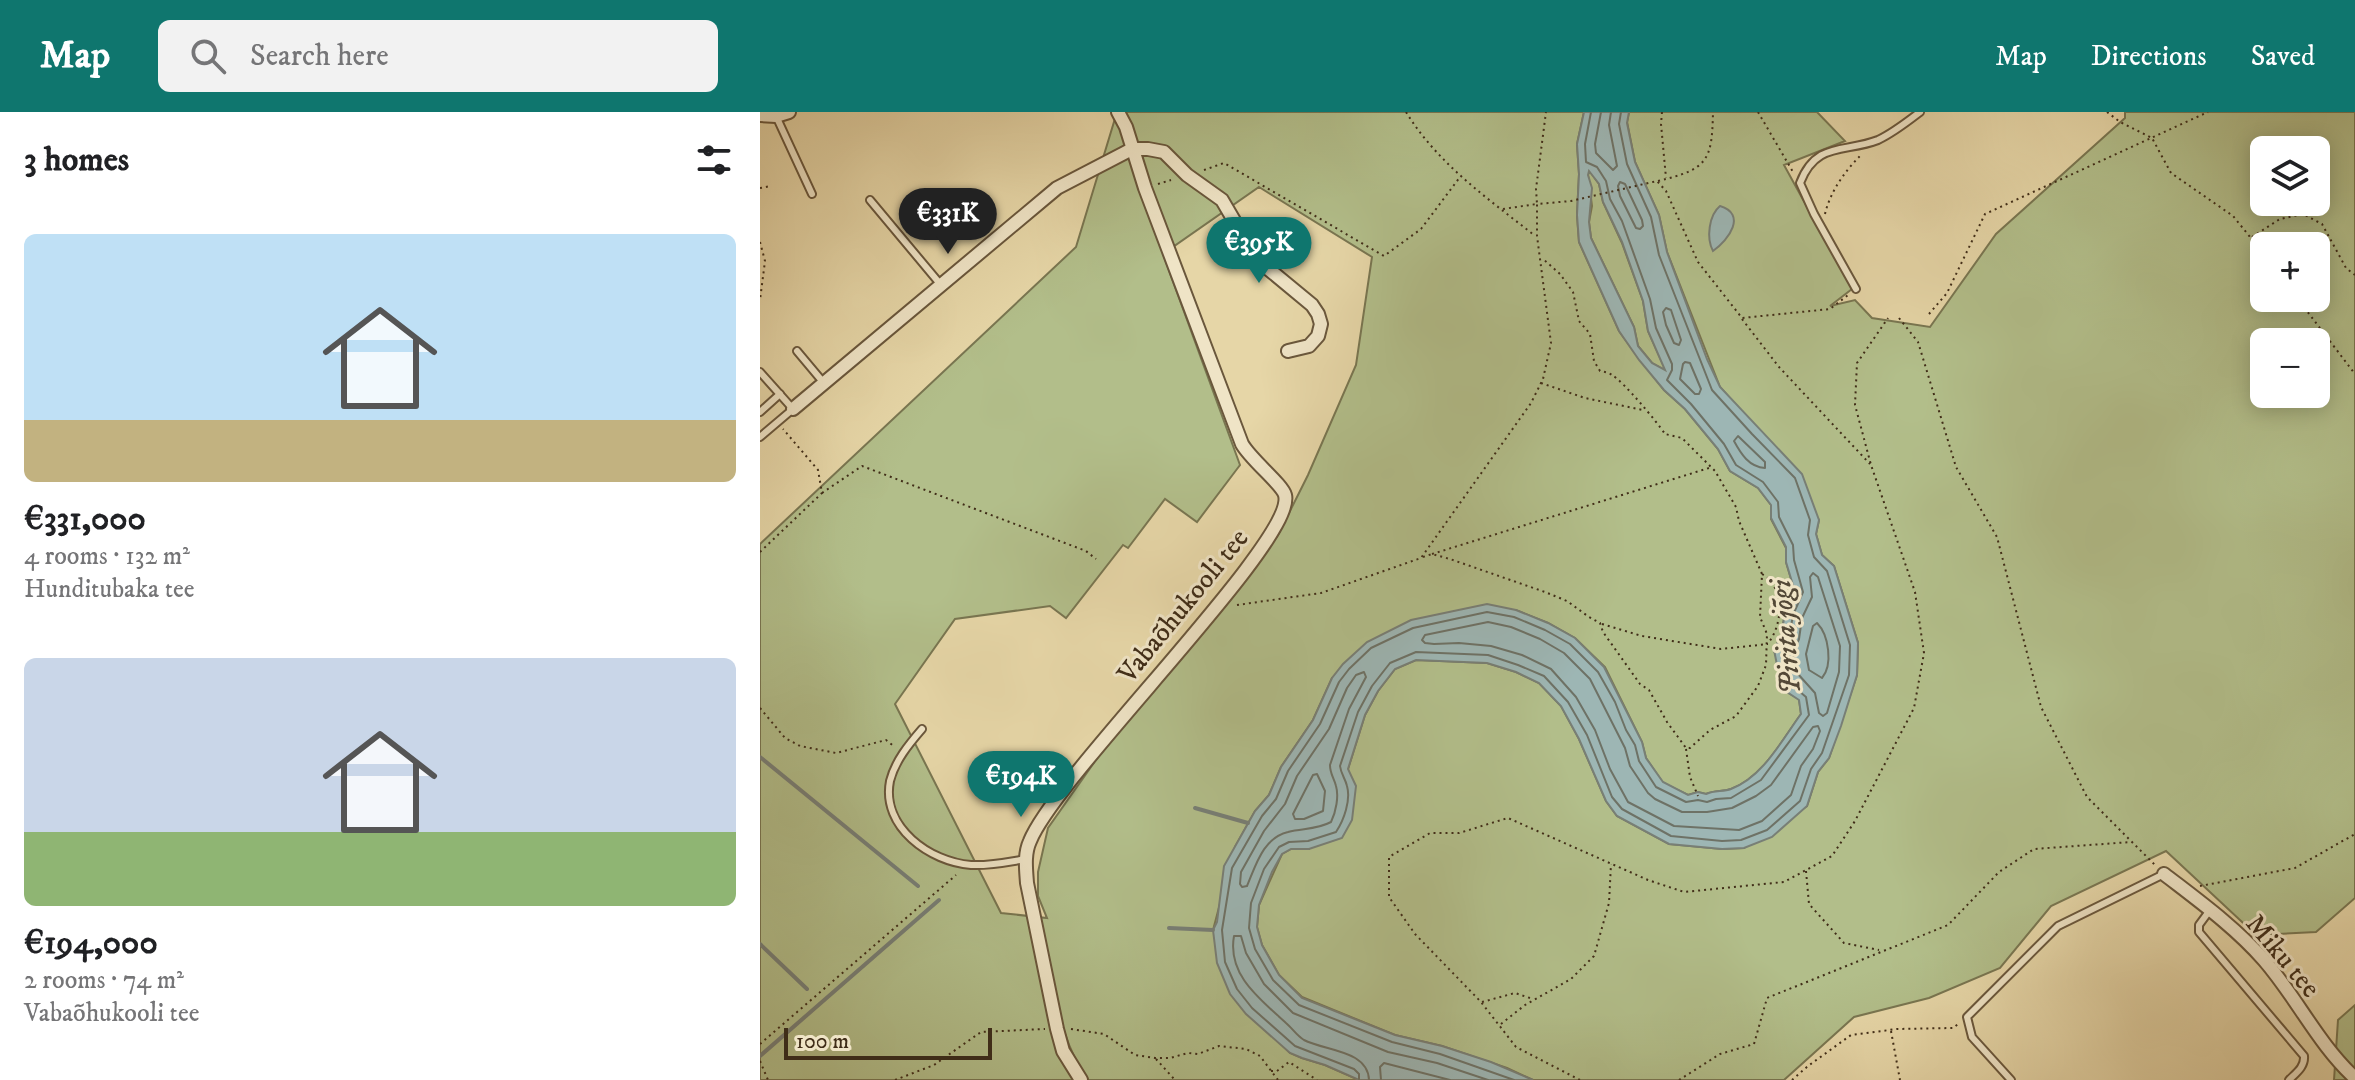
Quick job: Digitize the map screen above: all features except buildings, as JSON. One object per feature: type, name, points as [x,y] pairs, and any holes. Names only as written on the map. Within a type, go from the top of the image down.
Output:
[{"type":"street","name":"Vabaõhukooli tee","points":[[1081,1080],[1063,1051],[1057,1029],[1027,883],[1026,859],[1031,838],[1055,801],[1137,699],[1215,610],[1284,512],[1285,494],[1249,457],[1242,444],[1118,112]]},
{"type":"street","points":[[760,115],[780,113]]},
{"type":"street","points":[[793,409],[1057,188],[1132,149],[1164,152],[1187,175],[1222,200],[1253,253],[1312,305],[1321,324],[1318,336],[1309,346],[1288,351]]},
{"type":"street","name":"Miku tee","points":[[2164,874],[2243,937],[2265,962],[2328,1049],[2355,1078]]},
{"type":"lane","points":[[1856,289],[1800,183],[1806,167],[1832,150],[1876,141],[1920,112]]},
{"type":"lane","points":[[780,113],[812,194]]},
{"type":"lane","points":[[870,200],[941,285]]},
{"type":"lane","points":[[797,351],[824,383]]},
{"type":"lane","points":[[760,372],[793,409],[760,437]]},
{"type":"lane","points":[[760,412],[780,394]]},
{"type":"lane","points":[[922,729],[903,753],[890,781],[890,800],[898,824],[915,844],[940,857],[968,865],[1026,859]]},
{"type":"lane","points":[[1014,772],[1055,801]]},
{"type":"lane","points":[[2011,1080],[1972,1037],[1967,1017],[2058,926],[2164,874]]},
{"type":"lane","points":[[2210,910],[2199,925],[2199,932],[2304,1056],[2299,1071],[2289,1080]]},
{"type":"path","points":[[1406,112],[1419,133],[1460,177],[1537,236]]},
{"type":"path","points":[[1421,558],[1531,403],[1541,383],[1551,343],[1537,236],[1536,189],[1546,112]]},
{"type":"path","points":[[1662,112],[1666,179]]},
{"type":"path","points":[[1503,210],[1571,201],[1666,179],[1695,169],[1708,157],[1712,143],[1713,112]]},
{"type":"path","points":[[1758,112],[1800,183]]},
{"type":"path","points":[[2107,112],[2152,138],[2171,173],[2233,216],[2250,235]]},
{"type":"path","points":[[2118,112],[2120,122]]},
{"type":"path","points":[[1929,314],[1947,293],[1985,214],[2208,112]]},
{"type":"path","points":[[1827,237],[1824,221],[1828,199],[1852,163],[1876,141]]},
{"type":"path","points":[[1145,188],[1224,163],[1384,256],[1421,229],[1460,177]]},
{"type":"path","points":[[1657,181],[1666,191],[1698,262],[1779,367],[1871,465]]},
{"type":"path","points":[[760,188],[771,186]]},
{"type":"path","points":[[2260,232],[2280,219],[2303,214],[2322,224],[2326,232]]},
{"type":"path","points":[[2330,239],[2346,268],[2355,275]]},
{"type":"path","points":[[760,242],[765,261],[760,300]]},
{"type":"path","points":[[1541,257],[1560,274],[1573,292],[1579,321],[1590,334],[1594,361],[1600,371],[1610,373],[1617,379],[1665,434],[1682,438],[1715,471],[1736,507],[1762,574],[1760,617],[1768,644],[1758,686],[1736,716],[1686,748]]},
{"type":"path","points":[[1742,318],[1830,309],[1856,289]]},
{"type":"path","points":[[2308,312],[2355,374]]},
{"type":"path","points":[[1580,1080],[1516,1047],[1481,1002],[1415,934],[1389,897],[1389,857],[1430,833],[1459,833],[1508,818],[1648,880],[1684,892],[1784,882],[1832,856],[1855,821],[1914,708],[1924,653],[1915,592],[1871,465],[1855,405],[1857,363],[1888,318]]},
{"type":"path","points":[[1899,318],[1918,342],[1956,467],[1997,537],[2041,707],[2087,797],[2164,874]]},
{"type":"path","points":[[1541,383],[1585,398],[1644,410]]},
{"type":"path","points":[[777,422],[818,470],[822,493]]},
{"type":"path","points":[[760,552],[822,493],[862,466],[1086,551],[1096,559]]},
{"type":"path","points":[[1215,610],[1321,593],[1432,554],[1710,468]]},
{"type":"path","points":[[1432,554],[1567,601],[1600,623],[1642,636],[1721,649],[1768,644],[1775,635],[1780,606],[1770,579],[1762,574]]},
{"type":"path","points":[[1600,623],[1603,632],[1640,684],[1649,690],[1686,748],[1690,777],[1698,796]]},
{"type":"path","points":[[760,708],[785,738],[800,746],[836,753],[886,740],[903,753]]},
{"type":"path","points":[[2183,889],[2295,868],[2355,834]]},
{"type":"path","points":[[1679,1080],[1720,1054],[1754,1044],[1767,998],[1948,925],[1999,872],[2034,849],[2132,842]]},
{"type":"path","points":[[1500,1025],[1535,999],[1571,979],[1594,956],[1609,903],[1611,863]]},
{"type":"path","points":[[760,1044],[968,865]]},
{"type":"path","points":[[1806,870],[1809,904],[1844,943],[1883,951]]},
{"type":"path","points":[[1481,1002],[1515,993],[1535,999]]},
{"type":"path","points":[[1792,1080],[1851,1035],[1953,1028],[1967,1017]]},
{"type":"path","points":[[895,1080],[934,1065],[981,1032],[1057,1029],[1104,1034],[1135,1055],[1155,1058],[1198,1054],[1219,1046],[1246,1049],[1260,1056],[1278,1080]]},
{"type":"path","points":[[1891,1030],[1900,1080]]},
{"type":"path","points":[[1155,1058],[1175,1080]]},
{"type":"path","points":[[761,1062],[768,1080]]},
{"type":"path","points":[[1271,1071],[1277,1071],[1289,1062],[1317,1080]]},
{"type":"green space","points":[[1117,112],[1584,112],[1577,144],[1579,242],[1619,331],[1640,360],[1718,449],[1730,471],[1758,488],[1771,505],[1771,519],[1786,548],[1786,562],[1795,592],[1774,650],[1787,692],[1799,699],[1801,714],[1771,757],[1753,776],[1728,790],[1688,795],[1663,783],[1646,758],[1642,742],[1605,667],[1575,638],[1516,610],[1332,678],[1313,720],[1281,767],[1269,795],[1255,811],[1235,847],[1213,930],[1274,1037],[1290,1053],[1359,1080],[1088,1080],[1067,1038],[1049,963],[1036,959],[1061,1060],[1074,1080],[760,1080],[760,544],[1076,247]],"holes":[[[1259,187],[1372,257],[1356,365],[1278,535],[1219,613],[1098,757],[1048,828],[1038,872],[1038,896],[1047,918],[1001,913],[895,704],[955,619],[1050,606],[1066,618],[1123,545],[1128,548],[1165,499],[1197,522],[1240,465],[1163,254]]]},
{"type":"green space","points":[[1629,112],[1817,112],[1845,141],[1784,165],[1852,289],[1830,306],[1855,300],[1872,318],[1930,327],[1996,234],[2125,118],[2125,112],[2355,112],[2355,898],[2316,932],[2256,935],[2166,851],[2051,906],[2000,968],[1929,998],[1854,1017],[1784,1080],[1533,1080],[1442,1046],[1395,1035],[1302,997],[1279,975],[1262,945],[1257,927],[1259,905],[1282,854],[1291,849],[1309,849],[1348,769],[1365,715],[1378,691],[1395,669],[1416,660],[1487,663],[1539,683],[1561,706],[1606,801],[1617,816],[1669,844],[1744,848],[1807,806],[1818,772],[1829,758],[1857,675],[1858,643],[1834,566],[1822,555],[1816,534],[1819,520],[1758,429],[1720,387],[1667,252],[1659,215],[1635,162],[1627,122]]},
{"type":"green space","points":[[1589,170],[1599,184],[1603,202],[1622,243],[1643,301],[1648,331],[1666,371],[1652,363],[1638,346],[1634,327],[1591,238]]},
{"type":"green space","points":[[2355,1005],[2355,1080],[2334,1080],[2338,1020]]},
{"type":"water","name":"Pirita jõgi","points":[[1584,112],[1629,112],[1627,123],[1635,162],[1659,215],[1667,252],[1720,387],[1802,474],[1819,520],[1816,534],[1822,555],[1834,566],[1858,643],[1857,675],[1829,758],[1818,772],[1807,806],[1772,837],[1744,848],[1722,849],[1669,844],[1617,816],[1606,801],[1561,706],[1539,683],[1487,663],[1416,660],[1395,669],[1365,715],[1348,769],[1356,786],[1352,820],[1342,838],[1309,849],[1291,849],[1282,854],[1259,905],[1257,927],[1262,945],[1279,975],[1302,998],[1395,1035],[1442,1046],[1533,1080],[1359,1080],[1290,1053],[1246,1014],[1230,994],[1217,963],[1213,930],[1217,922],[1224,866],[1255,811],[1269,795],[1281,767],[1313,720],[1332,678],[1367,642],[1411,620],[1487,604],[1516,610],[1548,623],[1575,638],[1604,667],[1642,742],[1646,758],[1663,782],[1688,795],[1728,790],[1753,776],[1771,757],[1801,714],[1799,700],[1787,692],[1780,680],[1774,650],[1795,592],[1786,562],[1786,547],[1771,518],[1771,505],[1758,488],[1730,471],[1718,449],[1685,409],[1664,390],[1619,331],[1579,242],[1577,144]],"holes":[[[1589,171],[1599,184],[1603,202],[1622,242],[1643,301],[1648,331],[1665,370],[1652,363],[1638,346],[1634,327],[1591,238],[1592,188]]]},
{"type":"water","points":[[1720,206],[1733,215],[1734,221],[1725,240],[1713,251],[1710,227],[1713,215]]},
{"type":"waterway","points":[[760,757],[918,886]]},
{"type":"waterway","points":[[1195,808],[1248,823]]},
{"type":"waterway","points":[[760,1056],[939,900]]},
{"type":"waterway","points":[[1169,928],[1213,930]]},
{"type":"waterway","points":[[760,944],[807,989]]}]
